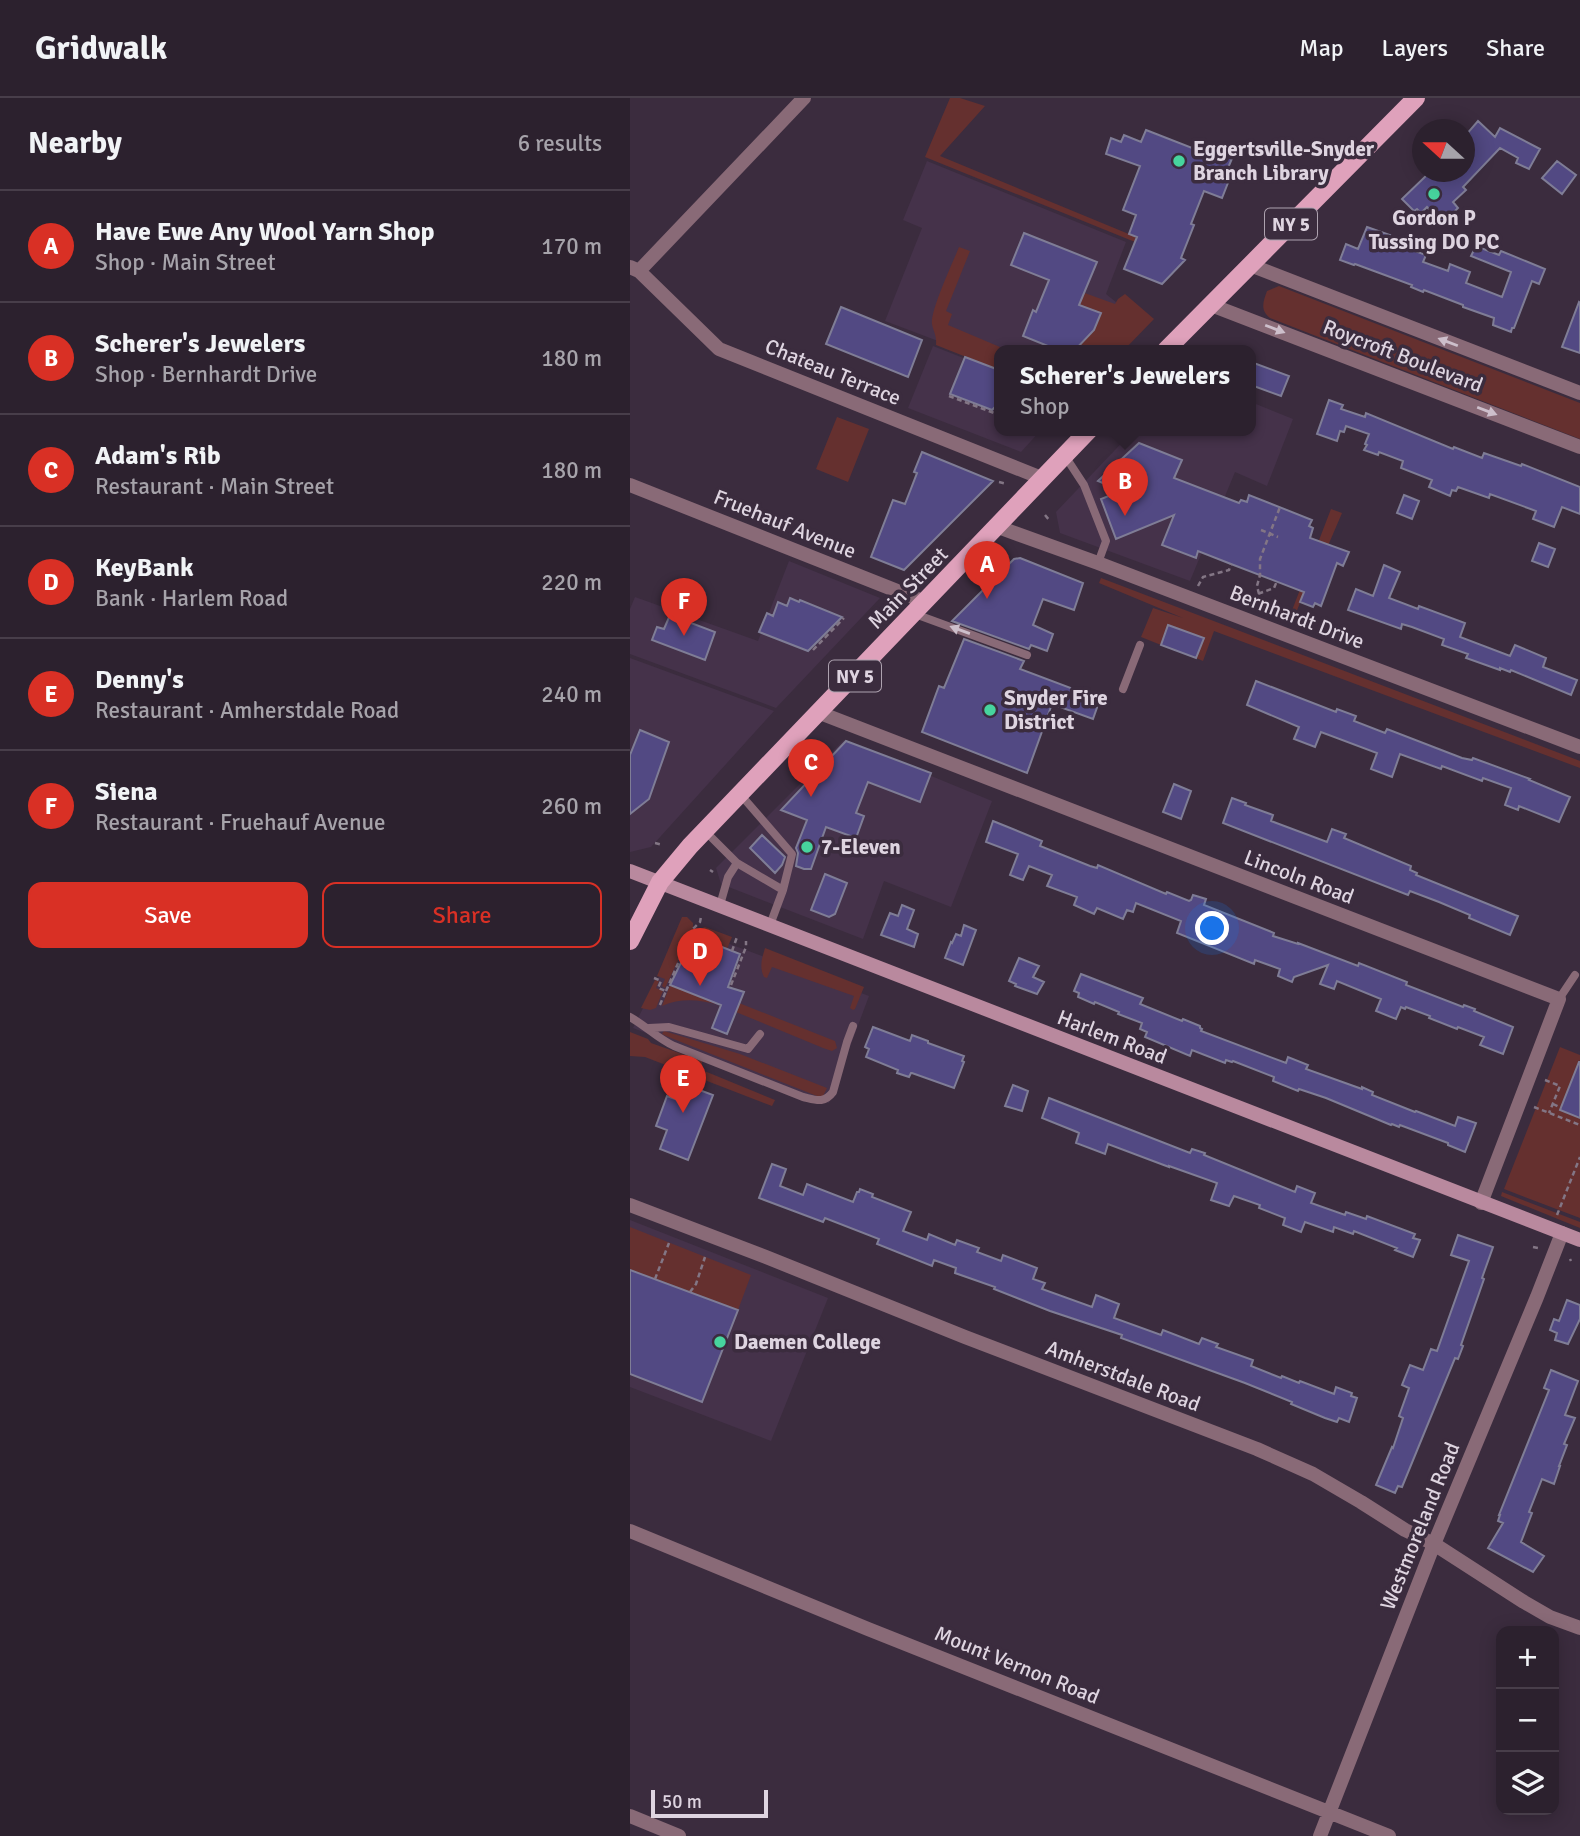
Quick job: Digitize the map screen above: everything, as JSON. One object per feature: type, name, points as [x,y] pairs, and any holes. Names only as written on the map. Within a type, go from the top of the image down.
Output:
[{"type":"main road","name":"NY 5","points":[[1171,345],[1416,98]]},
{"type":"main road","name":"Main Street","points":[[630,941],[660,882],[705,831],[1083,436]]},
{"type":"main road","name":"Harlem Road","points":[[630,871],[1580,1240]]},
{"type":"street","points":[[634,269],[804,98]]},
{"type":"street","name":"Roycroft Boulevard","points":[[1250,265],[1580,393]]},
{"type":"street","name":"Chateau Terrace","points":[[634,269],[719,349],[1044,479]]},
{"type":"street","name":"Roycroft Boulevard","points":[[1210,305],[1580,447]]},
{"type":"street","name":"Fruehauf Avenue","points":[[630,485],[920,608]]},
{"type":"street","name":"Bernhardt Drive","points":[[998,527],[1580,747]]},
{"type":"street","name":"Lincoln Road","points":[[820,713],[1559,999]]},
{"type":"street","points":[[1481,1203],[1559,999]]},
{"type":"street","name":"Amherstdale Road","points":[[630,1205],[1014,1357],[1257,1449],[1313,1474],[1405,1530],[1434,1544],[1550,1617],[1580,1628]]},
{"type":"street","name":"Westmoreland Road","points":[[1320,1836],[1434,1544],[1562,1233]]},
{"type":"street","name":"Mount Vernon Road","points":[[630,1531],[867,1629],[1389,1836]]},
{"type":"street","points":[[630,1816],[680,1836]]},
{"type":"lane","points":[[1065,456],[1084,485],[1106,541],[1098,563]]},
{"type":"lane","points":[[920,608],[1004,647],[1027,654]]},
{"type":"lane","points":[[1123,689],[1140,645]]},
{"type":"lane","points":[[740,794],[792,854],[783,890],[769,925]]},
{"type":"lane","points":[[705,831],[737,863],[783,890]]},
{"type":"lane","points":[[720,905],[728,877],[737,863]]},
{"type":"lane","points":[[1559,999],[1575,975]]},
{"type":"lane","points":[[630,1017],[674,1046],[803,1097],[820,1101],[828,1099],[833,1092],[853,1026]]},
{"type":"lane","points":[[649,1028],[669,1027],[748,1049],[760,1034]]},
{"type":"path","points":[[949,396],[994,414]]},
{"type":"path","points":[[999,482],[1007,484]]},
{"type":"path","points":[[1259,594],[1257,586],[1260,559],[1280,508]]},
{"type":"path","points":[[1045,515],[1050,521]]},
{"type":"path","points":[[1261,530],[1278,537]]},
{"type":"path","points":[[1198,586],[1203,577],[1229,570],[1231,564]]},
{"type":"path","points":[[1246,605],[1250,598],[1274,588],[1277,581]]},
{"type":"path","points":[[813,649],[844,618]]},
{"type":"path","points":[[655,843],[663,845]]},
{"type":"path","points":[[659,1007],[693,929],[701,917]]},
{"type":"path","points":[[732,951],[737,937]]},
{"type":"path","points":[[731,985],[746,941]]},
{"type":"path","points":[[654,978],[662,981],[658,988],[666,990]]},
{"type":"path","points":[[1545,1080],[1560,1086],[1549,1114]]},
{"type":"path","points":[[1553,1104],[1561,1108]]},
{"type":"path","points":[[1534,1107],[1580,1125]]},
{"type":"path","points":[[1556,1218],[1580,1157]]},
{"type":"path","points":[[655,1279],[669,1243]]},
{"type":"path","points":[[1533,1247],[1538,1248]]},
{"type":"path","points":[[690,1292],[696,1284],[705,1257]]},
{"type":"shaded area","points":[[950,98],[960,98],[985,106],[940,156],[1136,237],[1135,242],[925,157]]},
{"type":"shaded area","points":[[927,161],[1126,242],[1106,294],[1143,324],[1121,345],[994,345],[994,362],[885,321],[922,228],[903,220]]},
{"type":"shaded area","points":[[959,247],[970,251],[946,311],[952,314],[948,325],[995,345],[994,368],[936,345],[932,318]]},
{"type":"shaded area","points":[[1049,280],[1115,304],[1125,294],[1154,319],[1129,345],[1080,345],[1094,330],[1101,313],[1045,291]]},
{"type":"shaded area","points":[[1279,286],[1580,403],[1580,439],[1270,318],[1263,306],[1264,299],[1267,291]]},
{"type":"shaded area","points":[[933,346],[994,370],[994,436],[1036,436],[1021,452],[908,408]]},
{"type":"shaded area","points":[[1256,404],[1293,419],[1267,486],[1235,472],[1190,581],[1060,533],[1056,512],[1128,436],[1256,436]]},
{"type":"shaded area","points":[[837,417],[869,429],[848,482],[816,469]]},
{"type":"shaded area","points":[[1331,509],[1342,513],[1315,576],[1311,575],[1292,623],[1248,605],[1254,599],[1291,613]]},
{"type":"shaded area","points":[[789,561],[880,598],[776,708],[630,654],[630,609],[635,597],[758,641]]},
{"type":"shaded area","points":[[1101,578],[1580,761],[1580,768],[1214,631],[1203,661],[1196,658],[1203,638],[1168,625],[1161,645],[1141,637],[1153,608],[1183,618],[1099,583]]},
{"type":"shaded area","points":[[630,658],[774,711],[651,847],[630,852]]},
{"type":"shaded area","points":[[844,740],[992,801],[951,907],[884,881],[863,939],[721,884],[716,868]]},
{"type":"shaded area","points":[[682,917],[687,917],[693,923],[693,929],[665,988],[662,986],[665,979],[657,976]]},
{"type":"shaded area","points":[[684,927],[869,996],[829,1103],[633,1028]]},
{"type":"shaded area","points":[[705,927],[732,937],[727,949],[694,936],[699,929]]},
{"type":"shaded area","points":[[765,948],[864,987],[855,1009],[850,1008],[854,996],[772,967],[767,978],[764,977],[761,966]]},
{"type":"shaded area","points":[[655,980],[659,981],[656,988],[663,991],[656,1008],[641,1008]]},
{"type":"shaded area","points":[[670,985],[721,1005],[691,1000],[662,1006]]},
{"type":"shaded area","points":[[739,1003],[835,1041],[837,1048],[832,1051],[823,1048],[736,1012]]},
{"type":"shaded area","points":[[664,1031],[740,1054],[827,1088],[823,1096],[817,1096],[666,1036],[662,1034]]},
{"type":"shaded area","points":[[630,1032],[648,1039],[651,1043],[702,1061],[702,1070],[775,1100],[772,1106],[645,1057],[630,1056]]},
{"type":"shaded area","points":[[1560,1047],[1580,1055],[1560,1110],[1580,1118],[1580,1218],[1504,1189]]},
{"type":"shaded area","points":[[1502,1192],[1580,1222],[1580,1228],[1501,1196]]},
{"type":"shaded area","name":"Daemen College","points":[[630,1220],[828,1298],[771,1441],[630,1387]]},
{"type":"shaded area","points":[[630,1227],[751,1275],[738,1310],[630,1270]]},
{"type":"building","points":[[1478,121],[1495,137],[1500,128],[1540,149],[1529,169],[1516,163],[1518,158],[1500,148],[1475,174],[1475,124]]},
{"type":"building","points":[[1146,130],[1192,148],[1195,141],[1233,156],[1228,168],[1233,170],[1222,198],[1204,191],[1181,258],[1185,260],[1162,284],[1124,269],[1137,237],[1129,234],[1136,215],[1123,210],[1140,166],[1106,154],[1111,138],[1121,142],[1124,135],[1141,142]]},
{"type":"building","points":[[1557,161],[1576,175],[1562,194],[1542,178]]},
{"type":"building","points":[[1420,182],[1468,182],[1463,187],[1466,190],[1453,202],[1458,208],[1443,223],[1427,207],[1421,213],[1417,209],[1414,211],[1402,199]]},
{"type":"building","points":[[1367,227],[1390,235],[1388,241],[1426,255],[1423,262],[1448,271],[1450,264],[1470,272],[1466,283],[1502,297],[1511,272],[1471,256],[1476,246],[1499,255],[1501,251],[1545,269],[1539,284],[1532,281],[1511,332],[1493,325],[1494,318],[1340,260],[1346,244],[1358,249]]},
{"type":"building","points":[[1024,233],[1097,262],[1079,305],[1101,313],[1094,330],[1080,345],[1046,345],[1023,336],[1049,280],[1011,265]]},
{"type":"building","points":[[1580,303],[1580,353],[1562,347]]},
{"type":"building","points":[[841,307],[922,340],[908,377],[826,344]]},
{"type":"building","points":[[965,357],[994,368],[992,410],[950,394]]},
{"type":"building","points":[[1256,364],[1289,376],[1281,396],[1256,387]]},
{"type":"building","points":[[1329,400],[1343,405],[1341,409],[1365,417],[1366,413],[1453,449],[1454,447],[1482,458],[1484,453],[1521,466],[1522,464],[1580,487],[1580,514],[1562,507],[1554,527],[1533,519],[1536,511],[1490,494],[1489,498],[1458,487],[1456,491],[1452,490],[1450,496],[1429,487],[1432,480],[1401,468],[1403,461],[1379,452],[1378,455],[1364,450],[1369,434],[1346,426],[1344,432],[1340,431],[1337,441],[1317,434]]},
{"type":"building","points":[[1139,443],[1182,460],[1174,478],[1239,503],[1241,500],[1247,502],[1249,495],[1312,520],[1309,526],[1313,528],[1310,538],[1349,552],[1343,566],[1337,563],[1321,606],[1315,603],[1313,607],[1300,602],[1304,592],[1198,551],[1196,558],[1162,545],[1174,515],[1116,539],[1101,499],[1121,491],[1098,481]]},
{"type":"building","points":[[922,452],[993,481],[904,570],[871,557],[893,500],[905,504]]},
{"type":"building","points":[[1404,495],[1419,501],[1412,519],[1397,513]]},
{"type":"building","points":[[1539,543],[1555,549],[1548,567],[1532,561]]},
{"type":"building","points":[[1020,558],[1083,583],[1074,610],[1043,599],[1033,625],[1053,634],[1047,651],[1031,645],[1029,649],[952,621],[1014,559]]},
{"type":"building","points":[[1384,565],[1400,572],[1389,598],[1465,623],[1460,637],[1510,656],[1515,645],[1546,658],[1543,667],[1577,680],[1571,695],[1511,670],[1500,670],[1466,658],[1468,654],[1442,645],[1444,639],[1402,624],[1401,629],[1348,610],[1356,589],[1373,596]]},
{"type":"building","points":[[790,598],[842,617],[808,651],[759,632],[767,613],[773,616],[778,602],[787,606]]},
{"type":"building","points":[[670,615],[715,632],[705,660],[652,640],[657,627],[664,629]]},
{"type":"building","points":[[1168,625],[1204,638],[1196,658],[1161,645]]},
{"type":"building","name":"Snyder Fire District","points":[[964,639],[1024,661],[1020,669],[1100,699],[1093,719],[1052,704],[1027,773],[922,732],[939,686],[944,688]]},
{"type":"building","points":[[1256,681],[1336,712],[1337,709],[1356,716],[1354,721],[1385,733],[1387,729],[1462,758],[1473,758],[1570,797],[1559,822],[1519,806],[1518,810],[1505,805],[1511,788],[1483,778],[1482,781],[1442,766],[1441,769],[1400,754],[1392,777],[1371,769],[1377,753],[1321,732],[1315,747],[1294,739],[1299,727],[1247,705]]},
{"type":"building","points":[[640,730],[669,742],[649,799],[630,814],[630,755]]},
{"type":"building","points":[[846,741],[931,773],[920,802],[868,782],[856,813],[864,816],[856,838],[826,827],[811,869],[804,869],[796,866],[796,848],[807,820],[781,810]]},
{"type":"building","points":[[1174,784],[1191,791],[1181,819],[1163,812]]},
{"type":"building","points":[[1232,798],[1273,815],[1271,821],[1327,842],[1332,829],[1346,834],[1344,838],[1411,866],[1410,870],[1417,873],[1416,875],[1518,916],[1510,935],[1439,902],[1410,891],[1408,895],[1223,823]]},
{"type":"building","points":[[993,821],[1042,841],[1040,846],[1090,866],[1097,868],[1098,865],[1189,901],[1193,895],[1206,899],[1204,905],[1274,933],[1273,936],[1358,966],[1359,963],[1407,982],[1406,985],[1475,1009],[1474,1011],[1513,1027],[1503,1054],[1480,1045],[1484,1037],[1458,1027],[1457,1029],[1429,1018],[1430,1016],[1401,1007],[1396,1019],[1376,1011],[1381,999],[1337,981],[1334,989],[1320,984],[1328,965],[1294,977],[1292,982],[1278,976],[1280,969],[1255,960],[1254,964],[1177,933],[1181,921],[1136,903],[1133,912],[1127,910],[1123,919],[1097,908],[1094,914],[1074,905],[1077,897],[1047,886],[1052,875],[1029,866],[1023,880],[1010,875],[1018,854],[986,842]]},
{"type":"building","points":[[762,835],[785,857],[775,873],[750,848]]},
{"type":"building","points":[[825,874],[847,883],[835,914],[829,917],[811,910]]},
{"type":"building","points":[[902,905],[914,910],[907,929],[918,934],[914,947],[881,935],[890,913],[898,916]]},
{"type":"building","points":[[964,925],[976,930],[963,965],[945,958],[956,934],[961,936]]},
{"type":"building","points":[[694,936],[740,954],[728,987],[744,992],[727,1034],[712,1028],[721,1005],[670,985]]},
{"type":"building","points":[[1019,958],[1039,966],[1033,977],[1044,982],[1037,994],[1009,981]]},
{"type":"building","points":[[1081,974],[1143,998],[1140,1004],[1200,1026],[1201,1031],[1286,1063],[1288,1057],[1308,1065],[1306,1069],[1362,1087],[1373,1092],[1372,1095],[1415,1112],[1455,1126],[1458,1117],[1476,1123],[1465,1152],[1400,1125],[1391,1125],[1326,1098],[1299,1089],[1298,1091],[1273,1081],[1274,1077],[1233,1061],[1226,1060],[1225,1063],[1192,1050],[1190,1056],[1145,1037],[1147,1032],[1140,1029],[1142,1023],[1078,997],[1079,993],[1074,991]]},
{"type":"building","points":[[873,1027],[910,1041],[912,1035],[964,1056],[954,1088],[912,1073],[909,1077],[897,1073],[898,1070],[866,1057],[869,1049],[865,1047]]},
{"type":"building","points":[[1580,1062],[1580,1118],[1560,1110]]},
{"type":"building","points":[[686,1085],[713,1095],[688,1160],[660,1149],[667,1130],[656,1126],[667,1096],[680,1101]]},
{"type":"building","points":[[1013,1085],[1028,1091],[1022,1111],[1005,1106]]},
{"type":"building","points":[[1049,1098],[1190,1153],[1192,1149],[1205,1153],[1204,1155],[1295,1192],[1297,1186],[1315,1193],[1311,1203],[1345,1215],[1346,1212],[1366,1219],[1367,1216],[1415,1234],[1413,1238],[1420,1240],[1413,1257],[1354,1231],[1353,1234],[1334,1227],[1333,1232],[1305,1222],[1301,1232],[1283,1225],[1285,1218],[1234,1196],[1229,1206],[1211,1200],[1217,1183],[1108,1144],[1105,1154],[1076,1143],[1079,1133],[1042,1118]]},
{"type":"building","points":[[772,1164],[786,1169],[780,1186],[803,1195],[807,1184],[853,1202],[860,1189],[873,1194],[872,1197],[911,1212],[903,1231],[927,1240],[929,1234],[955,1245],[957,1240],[979,1248],[977,1252],[1001,1261],[1003,1255],[1037,1268],[1033,1279],[1045,1283],[1042,1289],[1092,1307],[1096,1295],[1119,1304],[1114,1318],[1161,1335],[1163,1330],[1199,1344],[1202,1338],[1218,1344],[1216,1347],[1253,1360],[1251,1366],[1281,1378],[1282,1376],[1299,1383],[1300,1381],[1334,1394],[1336,1387],[1352,1393],[1351,1396],[1357,1398],[1349,1422],[1339,1418],[1337,1422],[1325,1418],[1245,1383],[1121,1338],[1122,1335],[994,1289],[995,1287],[955,1273],[956,1268],[934,1260],[932,1266],[877,1244],[879,1239],[825,1218],[823,1222],[759,1198]]},
{"type":"building","points":[[1458,1235],[1493,1247],[1458,1359],[1455,1358],[1402,1487],[1398,1486],[1395,1493],[1376,1485],[1403,1418],[1399,1416],[1409,1388],[1402,1385],[1410,1365],[1423,1370],[1431,1349],[1437,1351],[1469,1261],[1451,1255]]},
{"type":"building","points":[[630,1270],[738,1310],[702,1402],[630,1374]]},
{"type":"building","points":[[1567,1300],[1580,1305],[1580,1319],[1568,1344],[1555,1340],[1557,1333],[1550,1330],[1554,1319],[1559,1321]]},
{"type":"building","points":[[1551,1370],[1578,1381],[1565,1415],[1575,1418],[1564,1444],[1567,1445],[1554,1484],[1542,1479],[1529,1512],[1532,1513],[1521,1542],[1544,1556],[1533,1572],[1488,1548],[1503,1523],[1498,1521],[1499,1515],[1549,1390],[1544,1388]]},
{"type":"place","name":"Eggertsville-Snyder Branch Library","points":[[1179,161]]},
{"type":"place","name":"Gordon P Tussing DO PC","points":[[1434,194]]},
{"type":"place","name":"Scherer's Jewelers","points":[[1125,516]]},
{"type":"place","name":"Have Ewe Any Wool Yarn Shop","points":[[987,599]]},
{"type":"place","name":"Siena","points":[[684,636]]},
{"type":"place","name":"Snyder Fire District","points":[[990,710]]},
{"type":"place","name":"Adam's Rib","points":[[811,797]]},
{"type":"place","name":"7-Eleven","points":[[807,847]]},
{"type":"place","name":"KeyBank","points":[[700,986]]},
{"type":"place","name":"Denny's","points":[[683,1113]]},
{"type":"place","name":"Daemen College","points":[[720,1342]]}]
